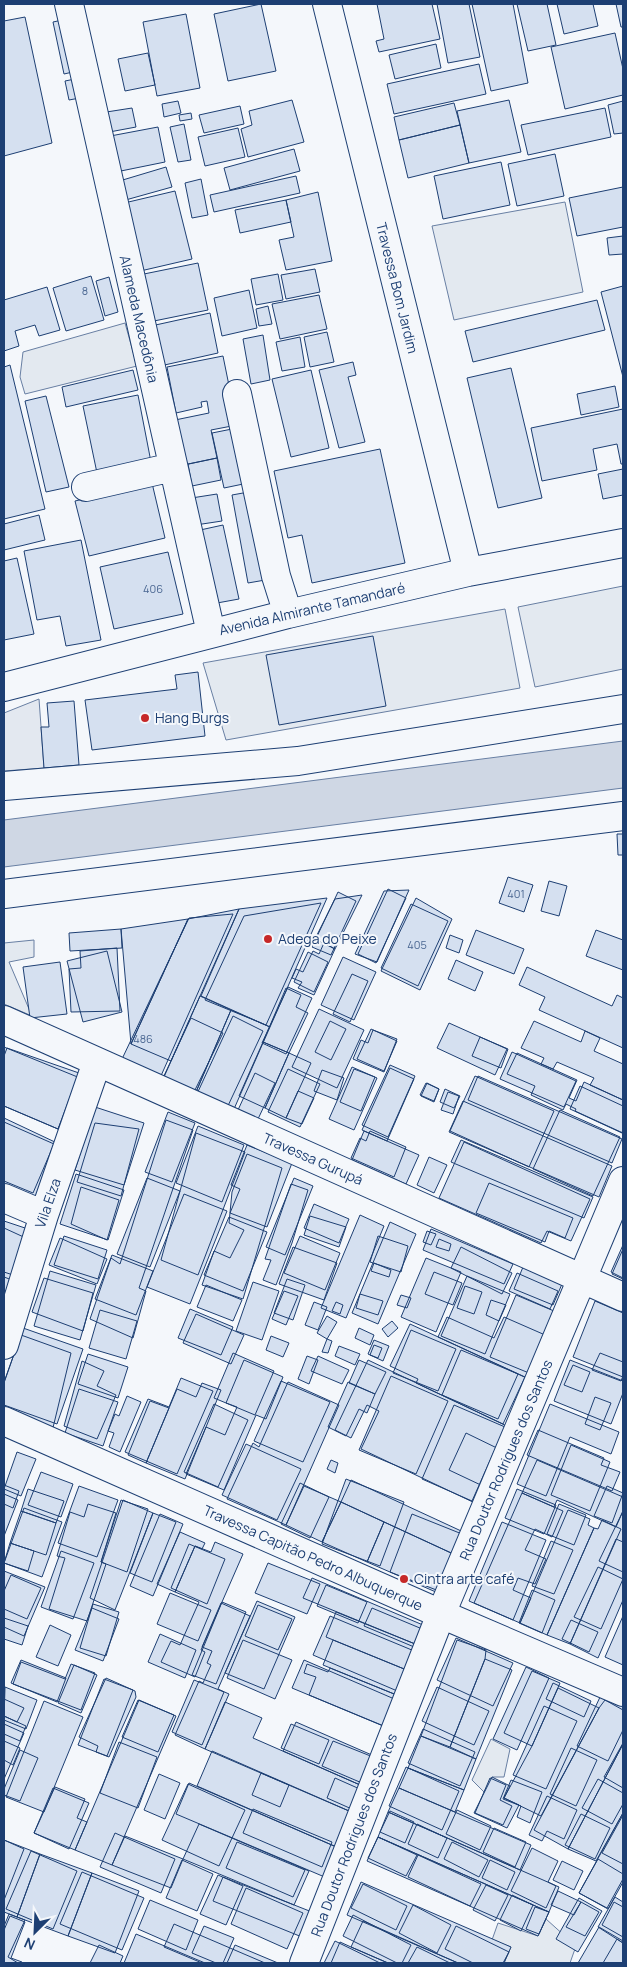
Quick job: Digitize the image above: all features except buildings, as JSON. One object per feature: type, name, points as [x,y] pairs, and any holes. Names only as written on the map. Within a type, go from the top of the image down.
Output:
[{"type":"street","name":"Alameda Macedônia","points":[[68,4],[211,633]]},
{"type":"street","name":"Travessa Bom Jardim","points":[[327,4],[468,572]]},
{"type":"street","points":[[237,394],[276,576],[288,614]]},
{"type":"street","points":[[86,487],[173,468]]},
{"type":"street","name":"Avenida Almirante Tamandaré","points":[[4,687],[211,633],[468,572],[623,543]]},
{"type":"street","points":[[4,786],[298,761],[623,709]]},
{"type":"street","points":[[4,894],[623,816]]},
{"type":"street","name":"Travessa Gurupá","points":[[4,1020],[623,1297]]},
{"type":"street","name":"Vila Elza","points":[[4,1345],[44,1215],[97,1062]]},
{"type":"street","name":"Rua Doutor Rodrigues dos Santos","points":[[304,1963],[441,1614],[623,1181]]},
{"type":"street","points":[[4,1198],[44,1215]]},
{"type":"street","name":"Travessa Capitão Pedro Albuquerque","points":[[4,1421],[441,1614],[623,1692]]},
{"type":"shaded area","points":[[565,202],[583,292],[454,320],[432,226]]},
{"type":"shaded area","points":[[125,323],[137,366],[25,394],[20,377],[23,352]]},
{"type":"shaded area","points":[[623,586],[623,669],[535,687],[518,607]]},
{"type":"shaded area","points":[[505,609],[520,688],[226,740],[203,663]]},
{"type":"shaded area","points":[[39,699],[44,768],[4,771],[4,713]]},
{"type":"shaded area","points":[[623,741],[623,788],[4,867],[4,820]]},
{"type":"shaded area","points":[[34,940],[34,957],[9,962],[32,1016],[4,1004],[4,943]]},
{"type":"shaded area","points":[[491,1739],[510,1749],[504,1777],[492,1777],[484,1792],[472,1780]]},
{"type":"shaded area","points":[[546,1919],[576,1946],[570,1963],[504,1963],[511,1947],[492,1940],[498,1923],[538,1936]]},
{"type":"place","name":"Hang Burgs","points":[[145,718]]},
{"type":"place","name":"Adega do Peixe","points":[[268,939]]},
{"type":"place","name":"Cintra arte café","points":[[404,1579]]}]
